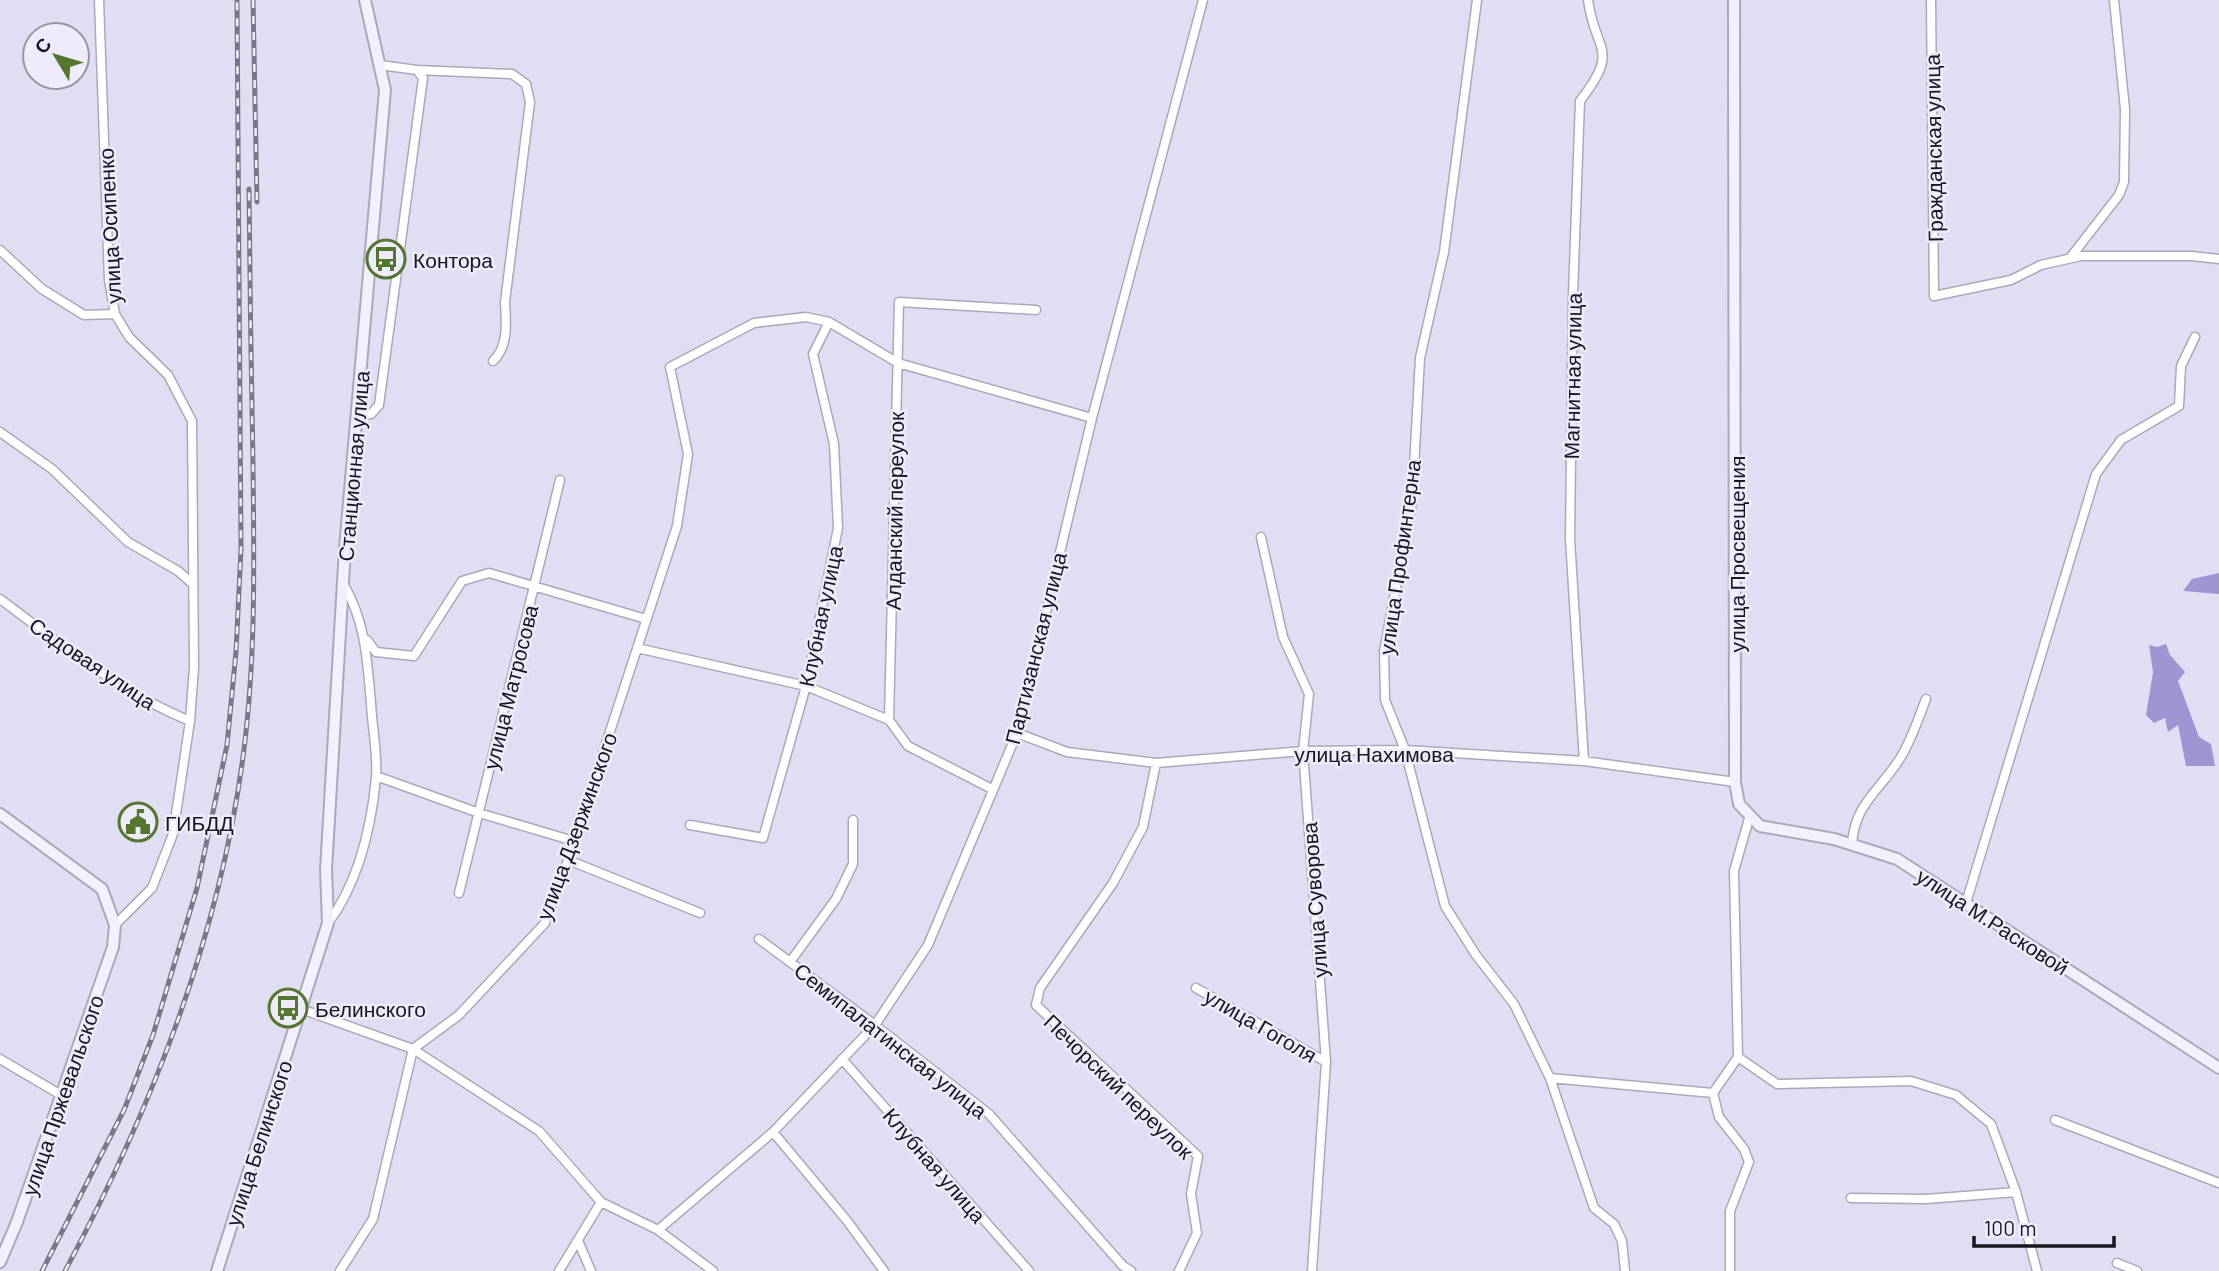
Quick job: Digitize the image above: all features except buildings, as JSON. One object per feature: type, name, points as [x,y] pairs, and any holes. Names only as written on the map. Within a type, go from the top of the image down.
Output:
[{"type":"main road","name":"Станционная улица","points":[[326,929],[326,870],[344,585],[385,90],[365,0]]},
{"type":"main road","name":"улица Просвещения","points":[[1734,0],[1735,782],[1739,804],[1750,815]]},
{"type":"main road","points":[[0,814],[102,889],[115,925]]},
{"type":"main road","name":"улица М.Расковой","points":[[1750,815],[1760,826],[1852,845],[1897,859],[2219,1068]]},
{"type":"main road","name":"улица Пржевальского","points":[[0,1262],[18,1222],[113,947],[115,925]]},
{"type":"main road","name":"улица Белинского","points":[[217,1271],[326,929]]},
{"type":"street","name":"улица Осипенко","points":[[0,250],[42,289],[84,315],[115,314],[109,280],[99,0]]},
{"type":"street","name":"Партизанская улица","points":[[657,1230],[773,1132],[876,1024],[928,945],[1017,733],[1092,418],[1203,0]]},
{"type":"street","name":"улица Профинтерна","points":[[1476,0],[1444,252],[1420,358],[1412,503],[1384,651],[1385,700],[1405,750],[1445,906],[1476,955],[1514,1004],[1550,1077],[1594,1208],[1614,1224],[1622,1241],[1625,1271]]},
{"type":"street","name":"Магнитная улица","points":[[1584,761],[1570,540],[1573,294],[1580,100],[1598,77],[1604,51],[1588,0]]},
{"type":"street","name":"Гражданская улица","points":[[1931,0],[1934,296],[2011,280],[2041,265],[2070,258]]},
{"type":"street","points":[[2070,258],[2119,195],[2124,182],[2125,109],[2114,0]]},
{"type":"street","points":[[380,65],[416,70],[512,74],[526,84],[530,102],[505,302],[507,331],[493,361]]},
{"type":"street","points":[[356,416],[370,414],[379,405],[423,78],[416,70]]},
{"type":"street","points":[[2070,258],[2192,256],[2219,260]]},
{"type":"street","name":"Алданский переулок","points":[[889,720],[899,302],[1035,310]]},
{"type":"street","points":[[115,314],[130,337],[168,375],[191,421],[193,584],[190,720],[173,834],[152,888],[115,925]]},
{"type":"street","name":"улица Дзержинского","points":[[413,1049],[459,1015],[545,923],[677,526],[688,454],[670,367],[754,323],[806,317],[829,322]]},
{"type":"street","points":[[829,322],[898,362],[1092,418]]},
{"type":"street","name":"Клубная улица","points":[[690,825],[762,838],[806,687],[838,528],[834,444],[813,354],[829,322]]},
{"type":"street","points":[[1966,903],[2096,474],[2121,440],[2179,406],[2181,366],[2195,337]]},
{"type":"street","points":[[0,432],[52,469],[128,542],[193,584]]},
{"type":"street","name":"улица Матросова","points":[[459,893],[560,480]]},
{"type":"street","name":"улица Суворова","points":[[1261,537],[1283,637],[1309,694],[1303,751],[1326,1062],[1311,1271]]},
{"type":"street","points":[[366,638],[376,652],[414,656],[462,581],[489,573],[646,619]]},
{"type":"street","name":"улица Белинского","points":[[326,929],[344,901],[363,854],[376,776],[366,638],[355,604],[344,585]]},
{"type":"street","name":"Садовая улица","points":[[0,599],[54,639],[158,708],[190,720]]},
{"type":"street","points":[[637,648],[806,687],[889,720],[908,746],[992,789]]},
{"type":"street","points":[[1852,845],[1853,824],[1870,796],[1900,759],[1926,699]]},
{"type":"street","name":"улица Нахимова","points":[[1017,733],[1067,752],[1156,763],[1303,751],[1405,750],[1584,761],[1735,782]]},
{"type":"street","name":"Печорский переулок","points":[[1156,763],[1143,827],[1113,883],[1040,988],[1036,1005],[1198,1156],[1191,1194],[1197,1233],[1179,1271]]},
{"type":"street","points":[[376,776],[479,813],[574,841]]},
{"type":"street","points":[[1730,1271],[1730,1211],[1749,1162],[1744,1149],[1719,1117],[1713,1093],[1738,1057],[1734,871],[1750,815]]},
{"type":"street","points":[[790,962],[836,899],[853,864],[853,820]]},
{"type":"street","points":[[568,860],[700,913]]},
{"type":"street","name":"Семипалатинская улица","points":[[759,939],[876,1024],[989,1114],[1068,1206],[1130,1271]]},
{"type":"street","name":"улица Гоголя","points":[[1196,988],[1326,1062]]},
{"type":"street","points":[[301,1009],[413,1049],[539,1131],[601,1202],[657,1230],[713,1271]]},
{"type":"street","points":[[340,1271],[373,1219],[413,1049]]},
{"type":"street","points":[[1738,1057],[1777,1084],[1911,1081],[1956,1095],[1991,1124],[2016,1192],[2037,1271]]},
{"type":"street","points":[[0,1059],[61,1095]]},
{"type":"street","name":"Клубная улица","points":[[842,1059],[1029,1271]]},
{"type":"street","points":[[1550,1077],[1713,1093]]},
{"type":"street","points":[[2055,1120],[2219,1183]]},
{"type":"street","points":[[773,1132],[849,1222],[884,1271]]},
{"type":"street","points":[[1851,1198],[1926,1199],[2016,1192]]},
{"type":"street","points":[[559,1271],[601,1202]]},
{"type":"street","points":[[579,1242],[591,1271]]},
{"type":"street","points":[[2117,1263],[2137,1271]]},
{"type":"shaded area","points":[[2219,573],[2219,594],[2183,591],[2192,579]]},
{"type":"shaded area","points":[[2166,644],[2170,655],[2185,672],[2178,681],[2199,737],[2211,744],[2215,766],[2186,766],[2178,725],[2168,732],[2165,718],[2154,723],[2146,715],[2153,672],[2149,645],[2157,647]]},
{"type":"railway","points":[[42,1271],[124,1110],[153,1035],[197,888],[227,745],[236,652],[241,549],[237,0]]},
{"type":"railway","points":[[253,0],[257,202]]},
{"type":"railway","points":[[65,1271],[126,1147],[179,1018],[219,886],[233,818],[248,713],[253,607],[249,189]]},
{"type":"place","name":"Контора","points":[[386,259]]},
{"type":"place","name":"ГИБДД","points":[[138,822]]},
{"type":"place","name":"Белинского","points":[[288,1008]]}]
